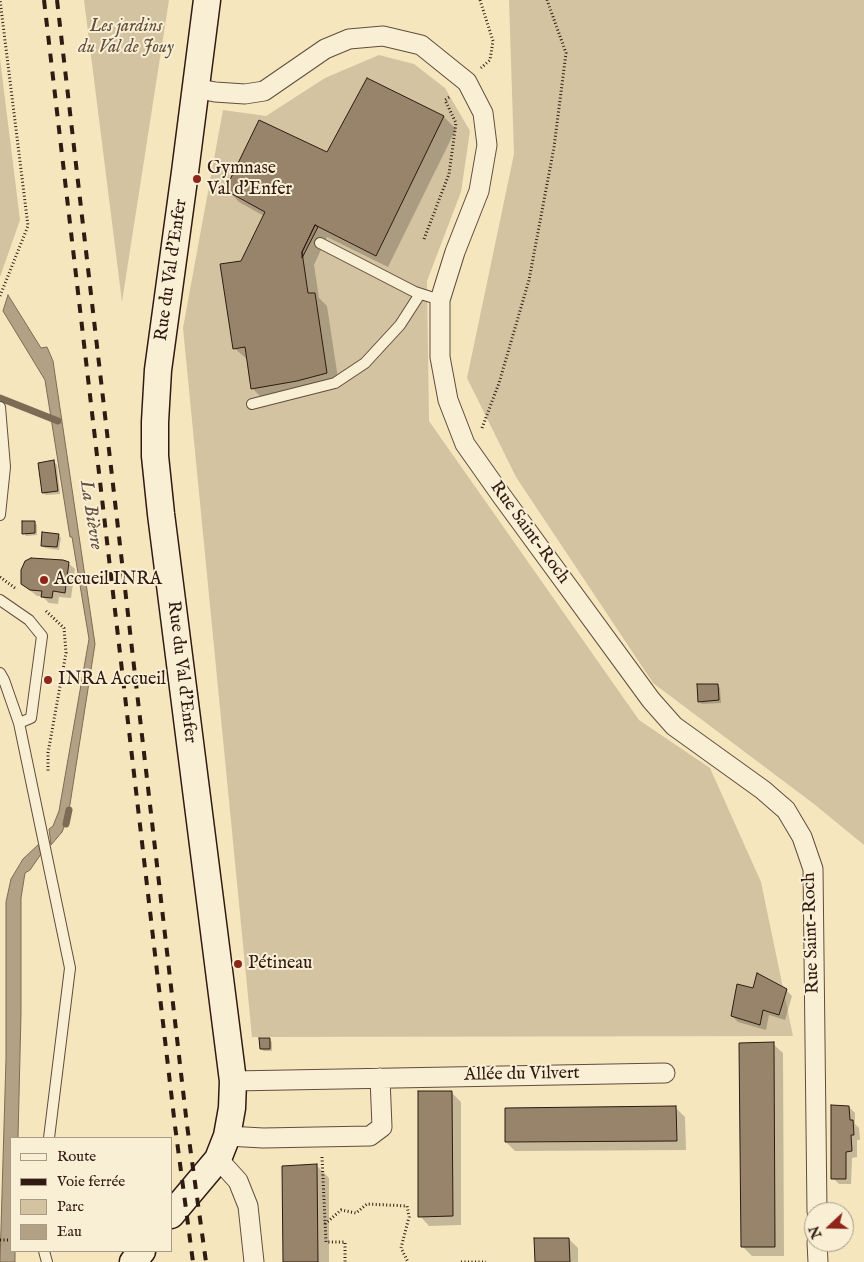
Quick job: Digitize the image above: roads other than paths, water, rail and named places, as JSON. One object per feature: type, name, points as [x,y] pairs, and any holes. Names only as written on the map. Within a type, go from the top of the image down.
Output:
[{"type":"street","name":"Rue du Val d'Enfer","points":[[206,0],[186,172],[158,370],[155,456],[233,1081],[232,1108],[222,1147]]},
{"type":"street","name":"Rue Saint-Roch","points":[[195,88],[245,94],[264,90],[325,49],[349,39],[383,36],[422,45],[466,82],[483,113],[487,145],[479,191],[455,252],[440,300],[440,358],[448,400],[465,444],[651,700],[674,726],[763,790],[786,810],[802,838],[812,869],[817,1202]]},
{"type":"street","name":"Allée du Vilvert","points":[[233,1081],[665,1073]]},
{"type":"street","points":[[172,1213],[222,1147],[263,1138],[370,1136],[382,1127],[380,1078]]},
{"type":"street","points":[[222,1147],[248,1206],[254,1262]]},
{"type":"street","points":[[133,1262],[141,1252]]},
{"type":"lane","points":[[320,243],[420,294],[440,300]]},
{"type":"lane","points":[[252,404],[335,383],[365,363],[400,325],[418,300],[420,294]]},
{"type":"lane","points":[[0,407],[5,467],[0,515]]},
{"type":"lane","points":[[0,600],[29,620],[42,636],[31,718],[19,723]]},
{"type":"lane","points":[[0,673],[19,723],[70,968],[49,1137]]},
{"type":"water","points":[[8,295],[41,348],[47,347],[53,361],[95,644],[68,817],[62,832],[51,845],[49,829],[53,826],[59,811],[89,639],[72,537],[70,537],[45,380],[3,311]]},
{"type":"water","points":[[39,844],[41,854],[30,870],[25,873],[21,898],[18,1137],[10,1137],[10,1252],[15,1252],[15,1262],[0,1262],[6,1059],[6,902],[11,879],[23,859]]},
{"type":"waterway","points":[[0,398],[58,421]]},
{"type":"waterway","name":"La Bièvre","points":[[66,824],[69,810]]},
{"type":"railway","points":[[44,0],[175,1126],[193,1262]]},
{"type":"railway","points":[[57,0],[187,1125],[206,1262]]},
{"type":"place","name":"Gymnase Val d'Enfer","points":[[197,179]]},
{"type":"place","name":"Accueil INRA","points":[[44,580]]},
{"type":"place","name":"INRA Accueil","points":[[48,680]]},
{"type":"place","name":"Pétineau","points":[[238,964]]},
{"type":"park label","name":"Les jardins du Val de Jouy","points":[[126,37]]}]
